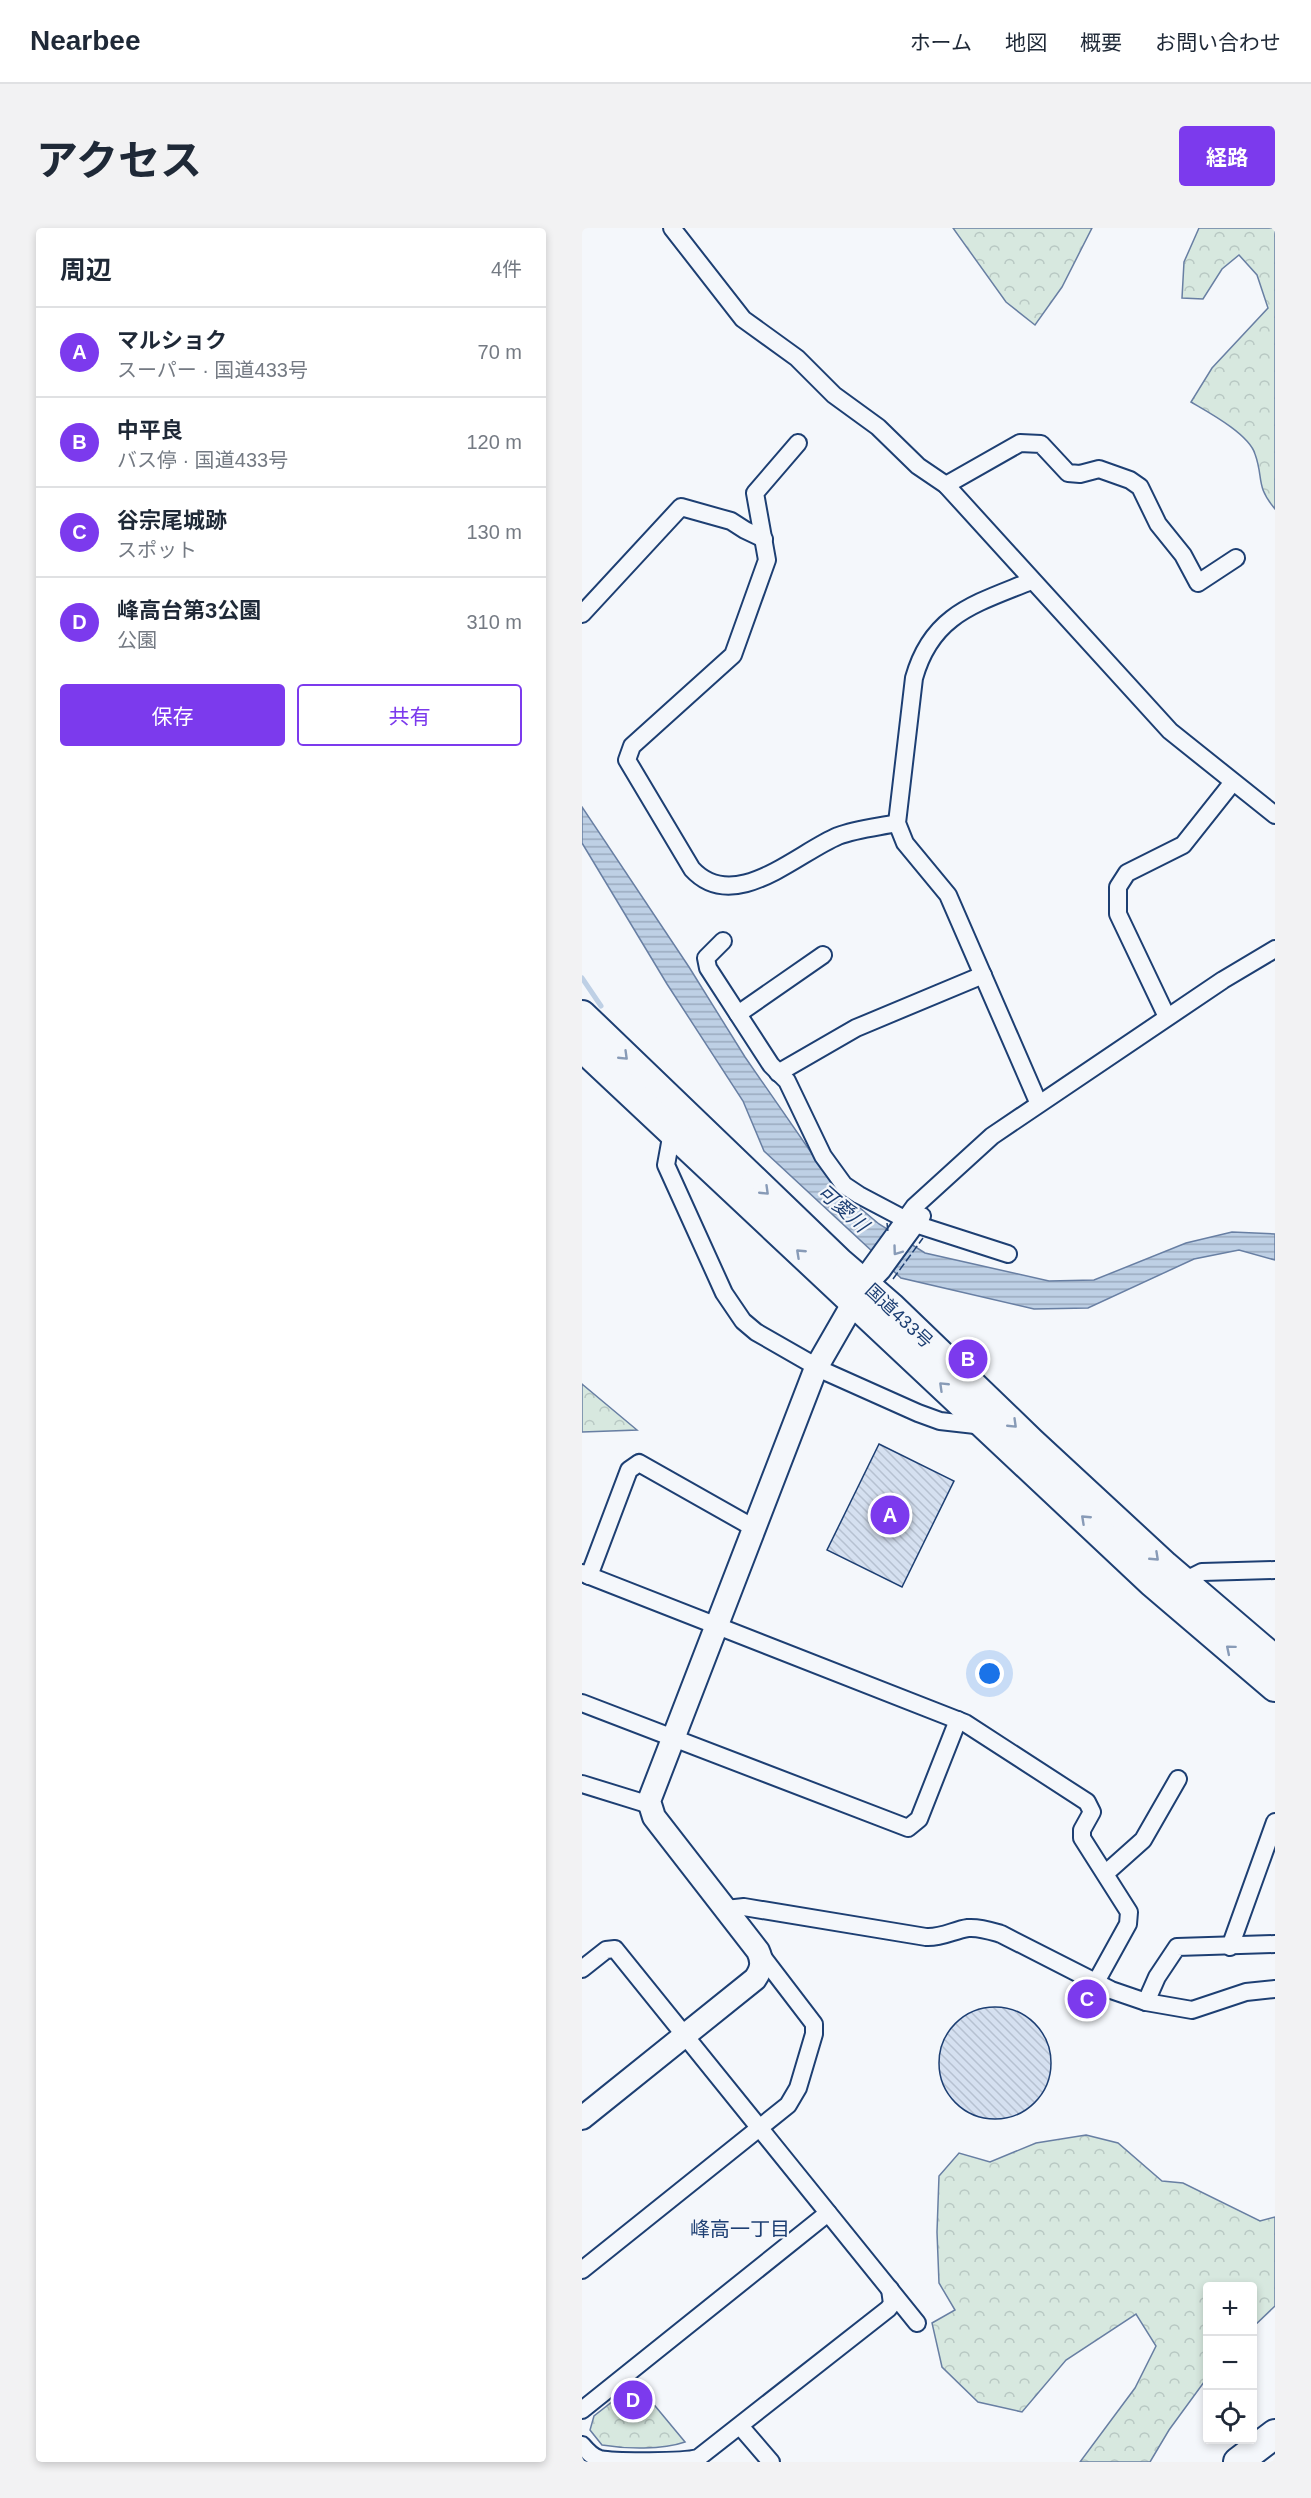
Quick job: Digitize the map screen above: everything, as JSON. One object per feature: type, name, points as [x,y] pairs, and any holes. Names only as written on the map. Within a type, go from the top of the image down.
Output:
[{"type":"highway","name":"国道433号","points":[[582,1015],[868,1281],[1275,1687]]},
{"type":"highway","name":"国道433号","points":[[582,1047],[672,1132],[868,1281],[985,1426],[1174,1586],[1275,1660]]},
{"type":"highway","points":[[1257,2434],[1275,2420]]},
{"type":"highway","points":[[1238,2462],[1275,2434]]},
{"type":"highway","points":[[1220,2462],[1243,2444]]},
{"type":"street","points":[[672,228],[742,319],[797,358],[834,395],[878,427],[918,466],[946,485],[1170,731],[1275,815]]},
{"type":"street","points":[[946,485],[1020,442],[1041,444],[1068,472],[1080,474],[1099,469],[1130,480],[1140,487],[1158,524],[1183,555],[1198,583],[1236,558]]},
{"type":"street","points":[[798,443],[755,493],[768,554],[766,566],[733,655],[632,746],[628,753],[629,767],[692,869],[701,879],[713,885],[726,886],[754,881],[837,836],[897,824]]},
{"type":"street","points":[[582,614],[681,507],[731,520],[764,539]]},
{"type":"street","points":[[1031,581],[971,605],[947,620],[920,656],[914,678],[897,824],[904,843],[948,895],[1038,1102]]},
{"type":"street","points":[[1167,1017],[1118,914],[1119,887],[1127,873],[1183,845],[1233,782]]},
{"type":"street","points":[[723,941],[709,954],[706,963],[738,1014],[778,1072],[787,1081],[832,1172],[859,1195],[907,1226],[1008,1254]]},
{"type":"street","points":[[582,2270],[759,2128],[796,2095],[815,2028],[811,2019],[654,1817],[650,1805],[651,1793],[817,1366],[868,1281],[936,1185],[992,1136],[1038,1102],[1275,949]]},
{"type":"street","points":[[738,1014],[823,955]]},
{"type":"street","points":[[778,1072],[856,1028],[983,975]]},
{"type":"street","points":[[672,1132],[666,1165],[732,1308],[756,1332],[855,1385],[929,1418],[985,1426]]},
{"type":"street","points":[[754,1528],[639,1462],[629,1470],[586,1574],[958,1720],[980,1731],[1087,1802],[1092,1812],[1082,1835],[1127,1906],[1130,1918],[1096,1983]]},
{"type":"street","points":[[1174,1586],[1212,1571],[1275,1570]]},
{"type":"street","points":[[582,1704],[916,1833],[919,1819],[958,1720]]},
{"type":"street","points":[[1106,1873],[1143,1840],[1178,1779]]},
{"type":"street","points":[[582,1784],[650,1805]]},
{"type":"street","points":[[1230,1947],[1275,1822]]},
{"type":"street","points":[[726,1909],[744,1907],[926,1937],[941,1936],[969,1928],[985,1929],[1001,1934],[1122,1995],[1146,2002],[1192,2010],[1246,1992],[1275,1989]]},
{"type":"street","points":[[1146,2002],[1157,1977],[1177,1947],[1275,1944]]},
{"type":"street","points":[[582,1969],[606,1950],[615,1949],[917,2323]]},
{"type":"street","points":[[582,2118],[755,1979],[761,1970],[762,1960],[758,1951]]},
{"type":"street","points":[[582,2410],[828,2213]]},
{"type":"street","points":[[582,2445],[592,2455],[609,2461],[692,2461],[704,2455],[888,2310],[892,2304],[890,2289]]},
{"type":"street","points":[[741,2426],[771,2462]]},
{"type":"green space","points":[[953,228],[1092,228],[1062,287],[1035,325],[1006,302]]},
{"type":"green space","points":[[1199,228],[1275,228],[1275,509],[1262,488],[1258,463],[1251,446],[1237,431],[1191,402],[1212,368],[1268,308],[1257,275],[1239,255],[1222,269],[1203,299],[1182,298],[1184,262]]},
{"type":"green space","points":[[582,1384],[637,1430],[582,1432]]},
{"type":"green space","points":[[1086,2135],[1118,2143],[1162,2181],[1183,2183],[1260,2221],[1275,2217],[1275,2306],[1257,2323],[1257,2282],[1203,2282],[1203,2383],[1169,2430],[1150,2462],[1080,2462],[1135,2388],[1156,2346],[1136,2314],[1066,2360],[1022,2412],[978,2402],[942,2367],[932,2323],[955,2310],[939,2283],[937,2232],[939,2176],[959,2153],[990,2162],[1036,2143]]},
{"type":"green space","points":[[636,2383],[685,2442],[644,2448],[602,2445],[590,2430],[594,2416]]},
{"type":"water","name":"可愛川","points":[[582,807],[689,967],[745,1057],[835,1187],[879,1224],[925,1253],[1049,1281],[1094,1280],[1186,1243],[1232,1232],[1275,1234],[1275,1260],[1239,1250],[1194,1259],[1088,1308],[1034,1309],[901,1278],[764,1151],[743,1101],[667,984],[582,843]]},
{"type":"building","points":[[879,1444],[954,1481],[902,1587],[827,1550]]},
{"type":"building","points":[[995,2007],[1016,2011],[1034,2024],[1047,2042],[1051,2063],[1047,2084],[1034,2102],[1016,2115],[995,2119],[974,2115],[956,2102],[943,2084],[939,2063],[943,2042],[956,2024],[974,2011]]},
{"type":"waterway","points":[[582,978],[601,1006]]},
{"type":"fence","points":[[887,1223],[888,1232]]},
{"type":"fence","points":[[893,1279],[923,1238]]},
{"type":"place","name":"中平良","points":[[968,1359]]},
{"type":"place","name":"マルショク","points":[[890,1515]]},
{"type":"place","name":"谷宗尾城跡","points":[[1087,1999]]},
{"type":"place","name":"峰高台第3公園","points":[[633,2400]]},
{"type":"district","name":"峰高一丁目","points":[[740,2229]]}]
